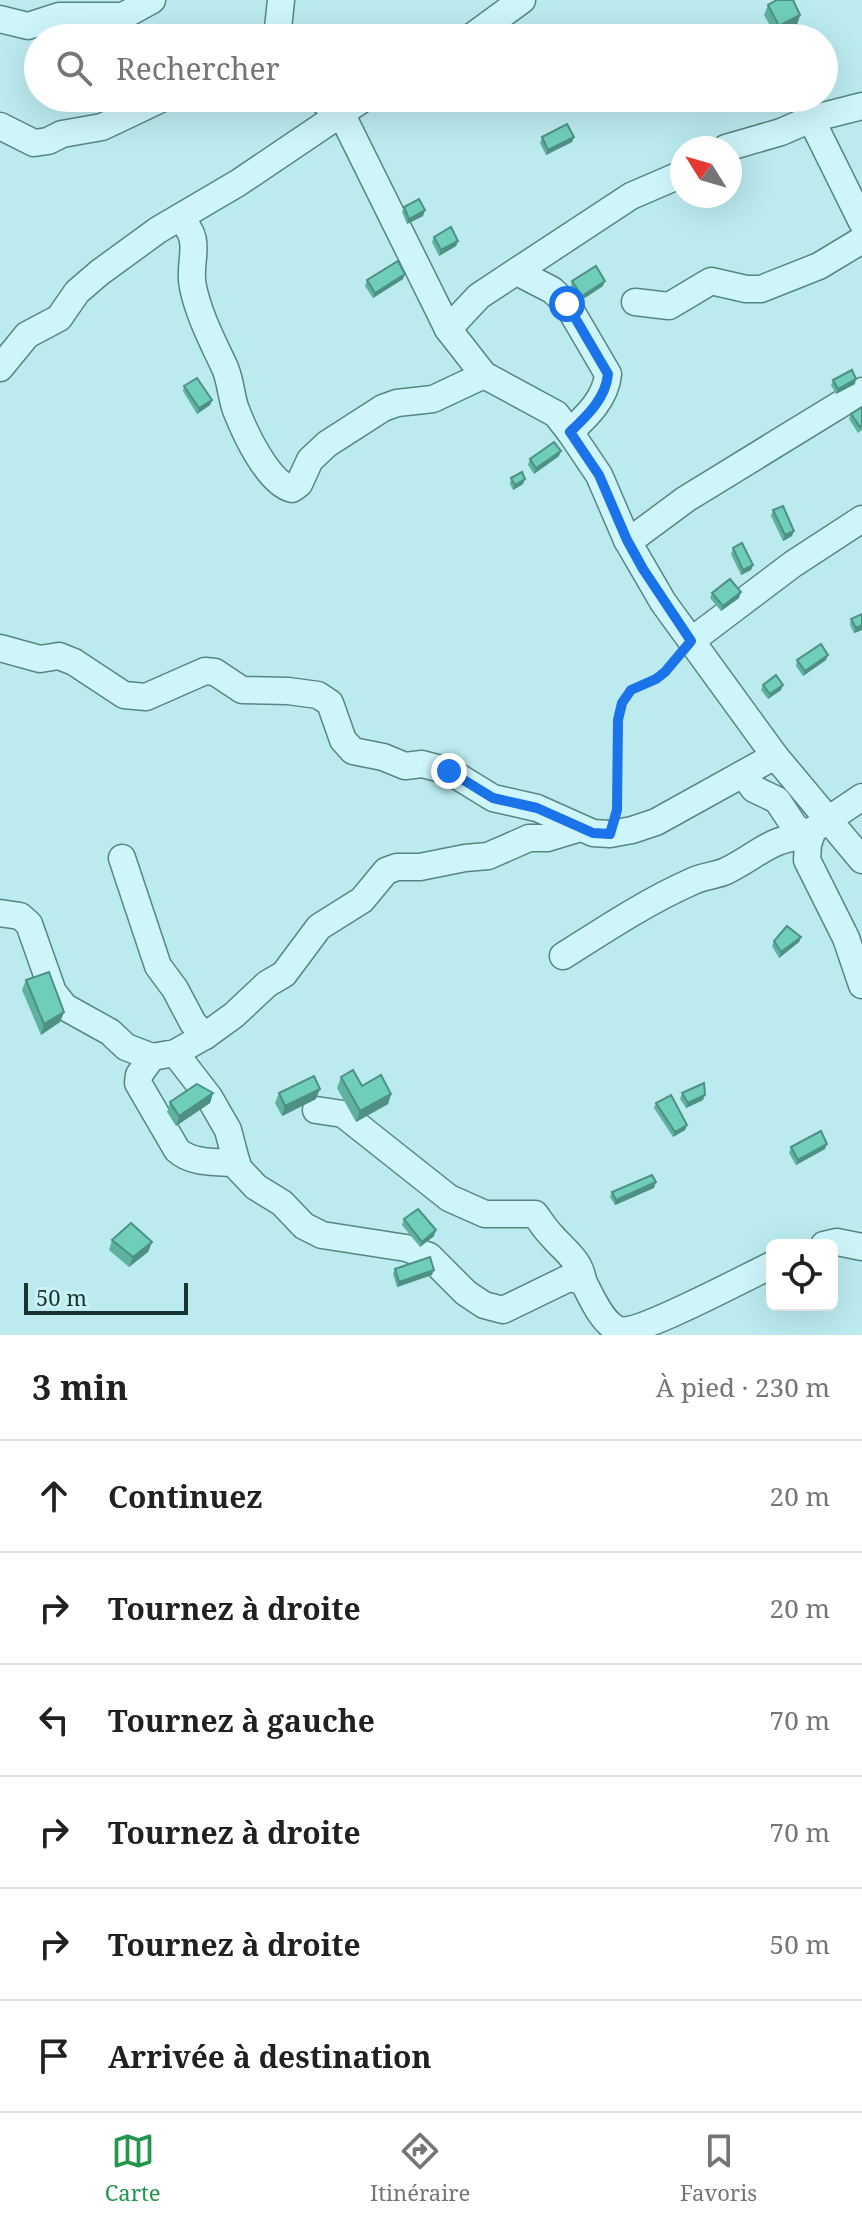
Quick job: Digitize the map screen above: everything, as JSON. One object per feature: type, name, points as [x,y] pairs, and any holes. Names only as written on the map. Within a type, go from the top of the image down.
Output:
[{"type":"street","points":[[34,24],[59,16],[123,16],[152,0]]},
{"type":"street","points":[[278,24],[281,0]]},
{"type":"street","points":[[489,24],[522,0]]},
{"type":"street","points":[[0,19],[24,25]]},
{"type":"street","points":[[742,143],[811,119],[862,106]]},
{"type":"street","points":[[0,126],[34,143],[102,127],[134,112]]},
{"type":"street","points":[[338,112],[448,329],[484,375],[556,414],[599,475],[627,540],[663,602],[775,756],[841,817],[862,860]]},
{"type":"street","points":[[0,368],[27,335],[59,318],[77,292],[99,273],[346,112]]},
{"type":"street","points":[[811,119],[862,222]]},
{"type":"street","points":[[448,329],[479,296],[631,196],[670,179]]},
{"type":"street","points":[[184,217],[195,243],[192,285],[211,339],[227,372],[235,409],[258,456],[285,487],[292,489],[299,484],[310,460],[327,444],[383,408],[397,403],[433,399],[484,375]]},
{"type":"street","points":[[635,302],[669,306],[711,281],[761,289],[819,266],[862,240]]},
{"type":"street","points":[[517,272],[552,290],[567,304],[608,374],[608,381],[592,412],[570,432]]},
{"type":"street","points":[[627,540],[712,483],[862,391]]},
{"type":"street","points":[[691,641],[793,564],[862,519]]},
{"type":"street","points":[[0,648],[40,659],[59,656],[74,662],[124,695],[146,697],[205,671],[215,672],[242,690],[318,695],[330,703],[343,740],[353,751],[383,757],[405,766],[422,764],[449,771],[493,798],[537,808],[593,833],[610,834],[656,822],[775,756]]},
{"type":"street","points":[[743,774],[754,789],[777,800],[795,827],[841,817]]},
{"type":"street","points":[[563,956],[639,908],[695,880],[717,875],[749,860],[770,843],[841,817]]},
{"type":"street","points":[[841,817],[807,860],[846,938],[862,985]]},
{"type":"street","points":[[237,1163],[184,1157],[138,1083],[139,1075],[163,1055],[205,1036],[284,974],[319,927],[362,900],[386,871],[488,856],[529,838],[547,838],[580,828]]},
{"type":"street","points":[[122,858],[158,966],[175,989],[193,1023],[205,1036]]},
{"type":"street","points":[[0,913],[20,916],[29,924],[53,992],[65,1007],[110,1032],[126,1047],[163,1055],[209,1097],[228,1130],[237,1163],[256,1187],[282,1203],[313,1232],[406,1248],[429,1256],[466,1293],[493,1309],[503,1310],[569,1278],[583,1281]]},
{"type":"street","points":[[316,1110],[343,1114],[449,1198],[485,1214],[535,1214],[558,1244],[575,1259],[583,1281],[603,1316],[616,1329],[627,1331],[649,1324],[766,1268]]},
{"type":"street","points":[[838,1242],[862,1247]]},
{"type":"path","points":[[610,834],[617,810],[618,720],[622,703],[631,690],[665,672],[691,641]]},
{"type":"building","points":[[777,0],[793,0],[800,15],[778,24],[768,5]]},
{"type":"building","points":[[567,124],[574,137],[548,150],[542,137]]},
{"type":"building","points":[[419,199],[425,210],[409,219],[404,207]]},
{"type":"building","points":[[451,227],[458,241],[441,250],[434,237]]},
{"type":"building","points":[[398,261],[405,274],[375,293],[367,280]]},
{"type":"building","points":[[596,266],[605,281],[582,296],[572,281]]},
{"type":"building","points":[[852,370],[856,379],[838,389],[833,380]]},
{"type":"building","points":[[197,378],[212,400],[199,408],[184,386]]},
{"type":"building","points":[[862,407],[862,426],[860,427],[851,414]]},
{"type":"building","points":[[554,442],[561,451],[536,468],[530,459]]},
{"type":"building","points":[[522,472],[525,479],[515,485],[511,478]]},
{"type":"building","points":[[783,506],[794,531],[785,535],[773,510]]},
{"type":"building","points":[[742,543],[753,565],[743,570],[733,548]]},
{"type":"building","points":[[730,579],[741,592],[723,606],[712,593]]},
{"type":"building","points":[[862,614],[862,625],[856,628],[851,619]]},
{"type":"building","points":[[821,644],[828,655],[805,671],[797,660]]},
{"type":"building","points":[[776,675],[783,685],[770,694],[763,685]]},
{"type":"building","points":[[787,926],[801,937],[781,952],[774,941]]},
{"type":"building","points":[[49,972],[64,1012],[44,1024],[26,980]]},
{"type":"building","points":[[353,1070],[362,1086],[381,1075],[391,1094],[360,1111],[341,1077]]},
{"type":"building","points":[[314,1076],[320,1089],[285,1106],[279,1093]]},
{"type":"building","points":[[704,1083],[705,1095],[688,1103],[682,1093]]},
{"type":"building","points":[[197,1084],[213,1093],[179,1116],[170,1102]]},
{"type":"building","points":[[671,1095],[687,1125],[675,1132],[656,1103]]},
{"type":"building","points":[[821,1131],[827,1144],[798,1160],[791,1147]]},
{"type":"building","points":[[652,1175],[656,1182],[616,1200],[612,1192]]},
{"type":"building","points":[[418,1209],[436,1230],[422,1242],[404,1219]]},
{"type":"building","points":[[131,1223],[152,1242],[133,1257],[112,1240]]},
{"type":"building","points":[[430,1257],[434,1270],[399,1282],[395,1269]]},
{"type":"route","points":[[449,771],[493,798],[537,808],[593,833],[610,834],[617,810],[618,720],[622,703],[631,690],[665,672],[691,641],[643,569],[599,475],[570,432],[592,412],[608,381],[608,374],[567,304]]}]
